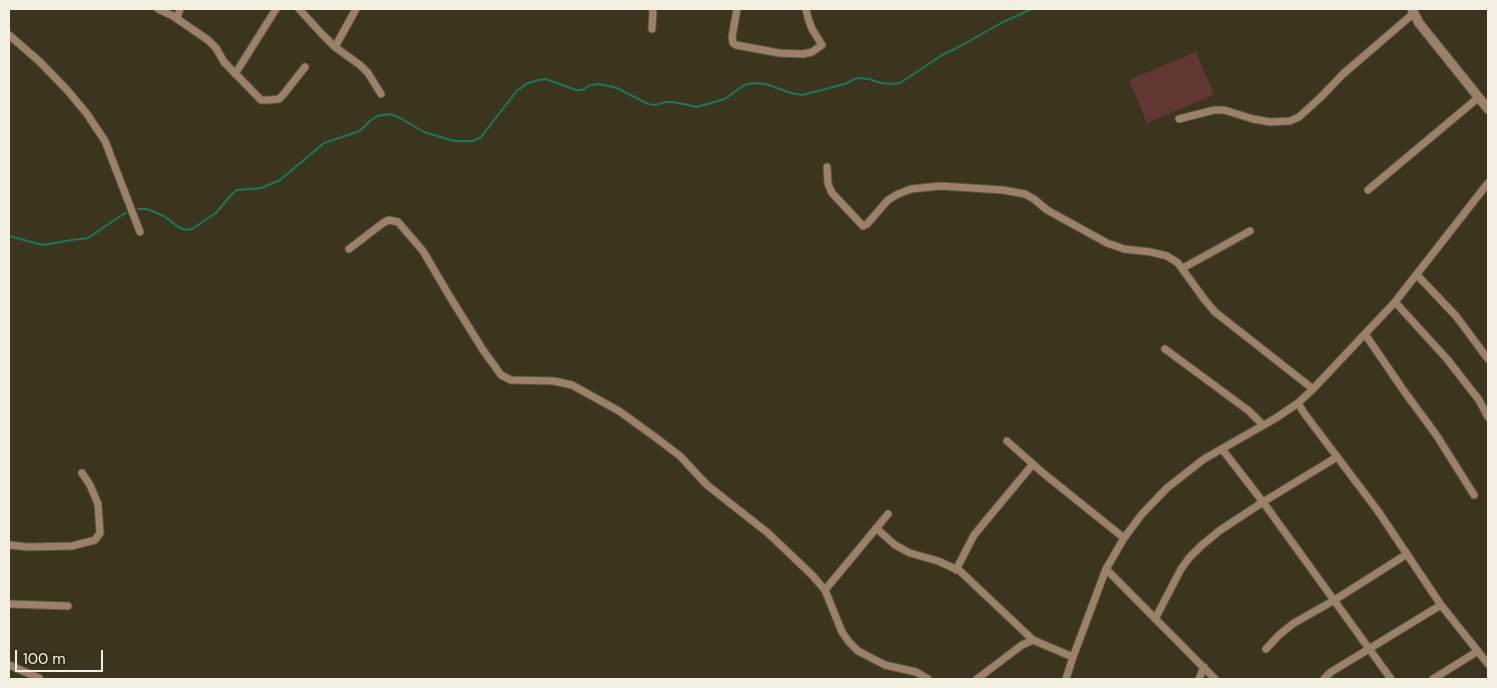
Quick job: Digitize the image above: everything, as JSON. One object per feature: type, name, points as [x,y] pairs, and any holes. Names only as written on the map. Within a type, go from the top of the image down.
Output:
[{"type":"street","points":[[158,9],[176,18],[208,40],[235,74],[261,100],[279,99],[305,67]]},
{"type":"street","points":[[176,18],[180,9]]},
{"type":"street","points":[[235,74],[276,9]]},
{"type":"street","points":[[299,9],[335,47],[368,73],[381,94]]},
{"type":"street","points":[[335,47],[356,9]]},
{"type":"street","points":[[652,30],[653,9]]},
{"type":"street","points":[[737,9],[732,37],[733,43],[779,53],[803,54],[812,52],[822,45],[812,29],[806,9]]},
{"type":"street","points":[[1178,119],[1214,110],[1224,110],[1270,122],[1290,121],[1299,117],[1343,74],[1413,11],[1419,23],[1488,109]]},
{"type":"street","points":[[9,35],[39,61],[88,114],[105,140],[140,232]]},
{"type":"street","points":[[1368,190],[1479,98]]},
{"type":"street","points":[[827,167],[828,184],[832,193],[863,226],[888,200],[911,189],[940,186],[1003,190],[1025,194],[1047,210],[1107,243],[1124,249],[1167,256],[1183,268],[1215,312],[1313,389]]},
{"type":"street","points":[[1066,679],[1106,569],[1124,538],[1142,514],[1167,488],[1204,460],[1298,403],[1313,389],[1395,302],[1488,183]]},
{"type":"street","points":[[349,249],[383,223],[389,220],[398,222],[423,252],[483,350],[501,375],[511,380],[554,381],[572,386],[619,411],[655,436],[680,456],[707,485],[792,554],[824,590],[842,632],[858,651],[885,664],[916,672],[928,679]]},
{"type":"street","points":[[1183,268],[1250,231]]},
{"type":"street","points":[[1417,275],[1456,316],[1488,359]]},
{"type":"street","points":[[1395,302],[1447,359],[1474,394],[1488,417]]},
{"type":"street","points":[[1365,334],[1436,436],[1474,495]]},
{"type":"street","points":[[1165,349],[1249,412],[1263,425]]},
{"type":"street","points":[[1298,403],[1304,414],[1378,511],[1441,605],[1488,664]]},
{"type":"street","points":[[1007,440],[1033,464],[1124,538]]},
{"type":"street","points":[[1222,449],[1392,679]]},
{"type":"street","points":[[1155,619],[1181,569],[1189,558],[1219,531],[1337,457]]},
{"type":"street","points":[[956,570],[974,535],[1033,464]]},
{"type":"street","points":[[9,545],[28,547],[72,546],[95,540],[100,533],[98,504],[90,485],[82,473]]},
{"type":"street","points":[[824,590],[888,514]]},
{"type":"street","points":[[876,528],[895,546],[910,553],[938,561],[956,570],[1033,640],[1073,657]]},
{"type":"street","points":[[1266,649],[1279,634],[1294,623],[1333,601],[1407,554]]},
{"type":"street","points":[[1106,569],[1215,679]]},
{"type":"street","points":[[9,604],[68,606]]},
{"type":"street","points":[[1324,679],[1331,672],[1441,605]]},
{"type":"street","points":[[977,679],[1022,645],[1033,640]]},
{"type":"street","points":[[1434,679],[1478,651]]},
{"type":"street","points":[[9,665],[39,678]]},
{"type":"street","points":[[1199,679],[1204,667]]},
{"type":"shaded area","points":[[1196,52],[1214,95],[1147,123],[1129,80]]},
{"type":"waterway","points":[[138,209],[147,209],[164,216],[185,230],[192,229],[216,213],[237,190],[261,188],[280,180],[324,143],[360,131],[377,116],[390,114],[424,132],[454,141],[473,141],[481,137],[516,92],[526,84],[538,80],[546,79],[576,90],[582,90],[591,85],[599,84],[617,88],[648,104],[655,105],[673,102],[697,107],[725,99],[744,85],[754,83],[766,84],[802,95],[845,84],[857,78],[881,83],[900,83],[942,55],[1003,22],[1032,9]]},
{"type":"waterway","points":[[9,236],[43,245],[88,238],[126,213]]}]
